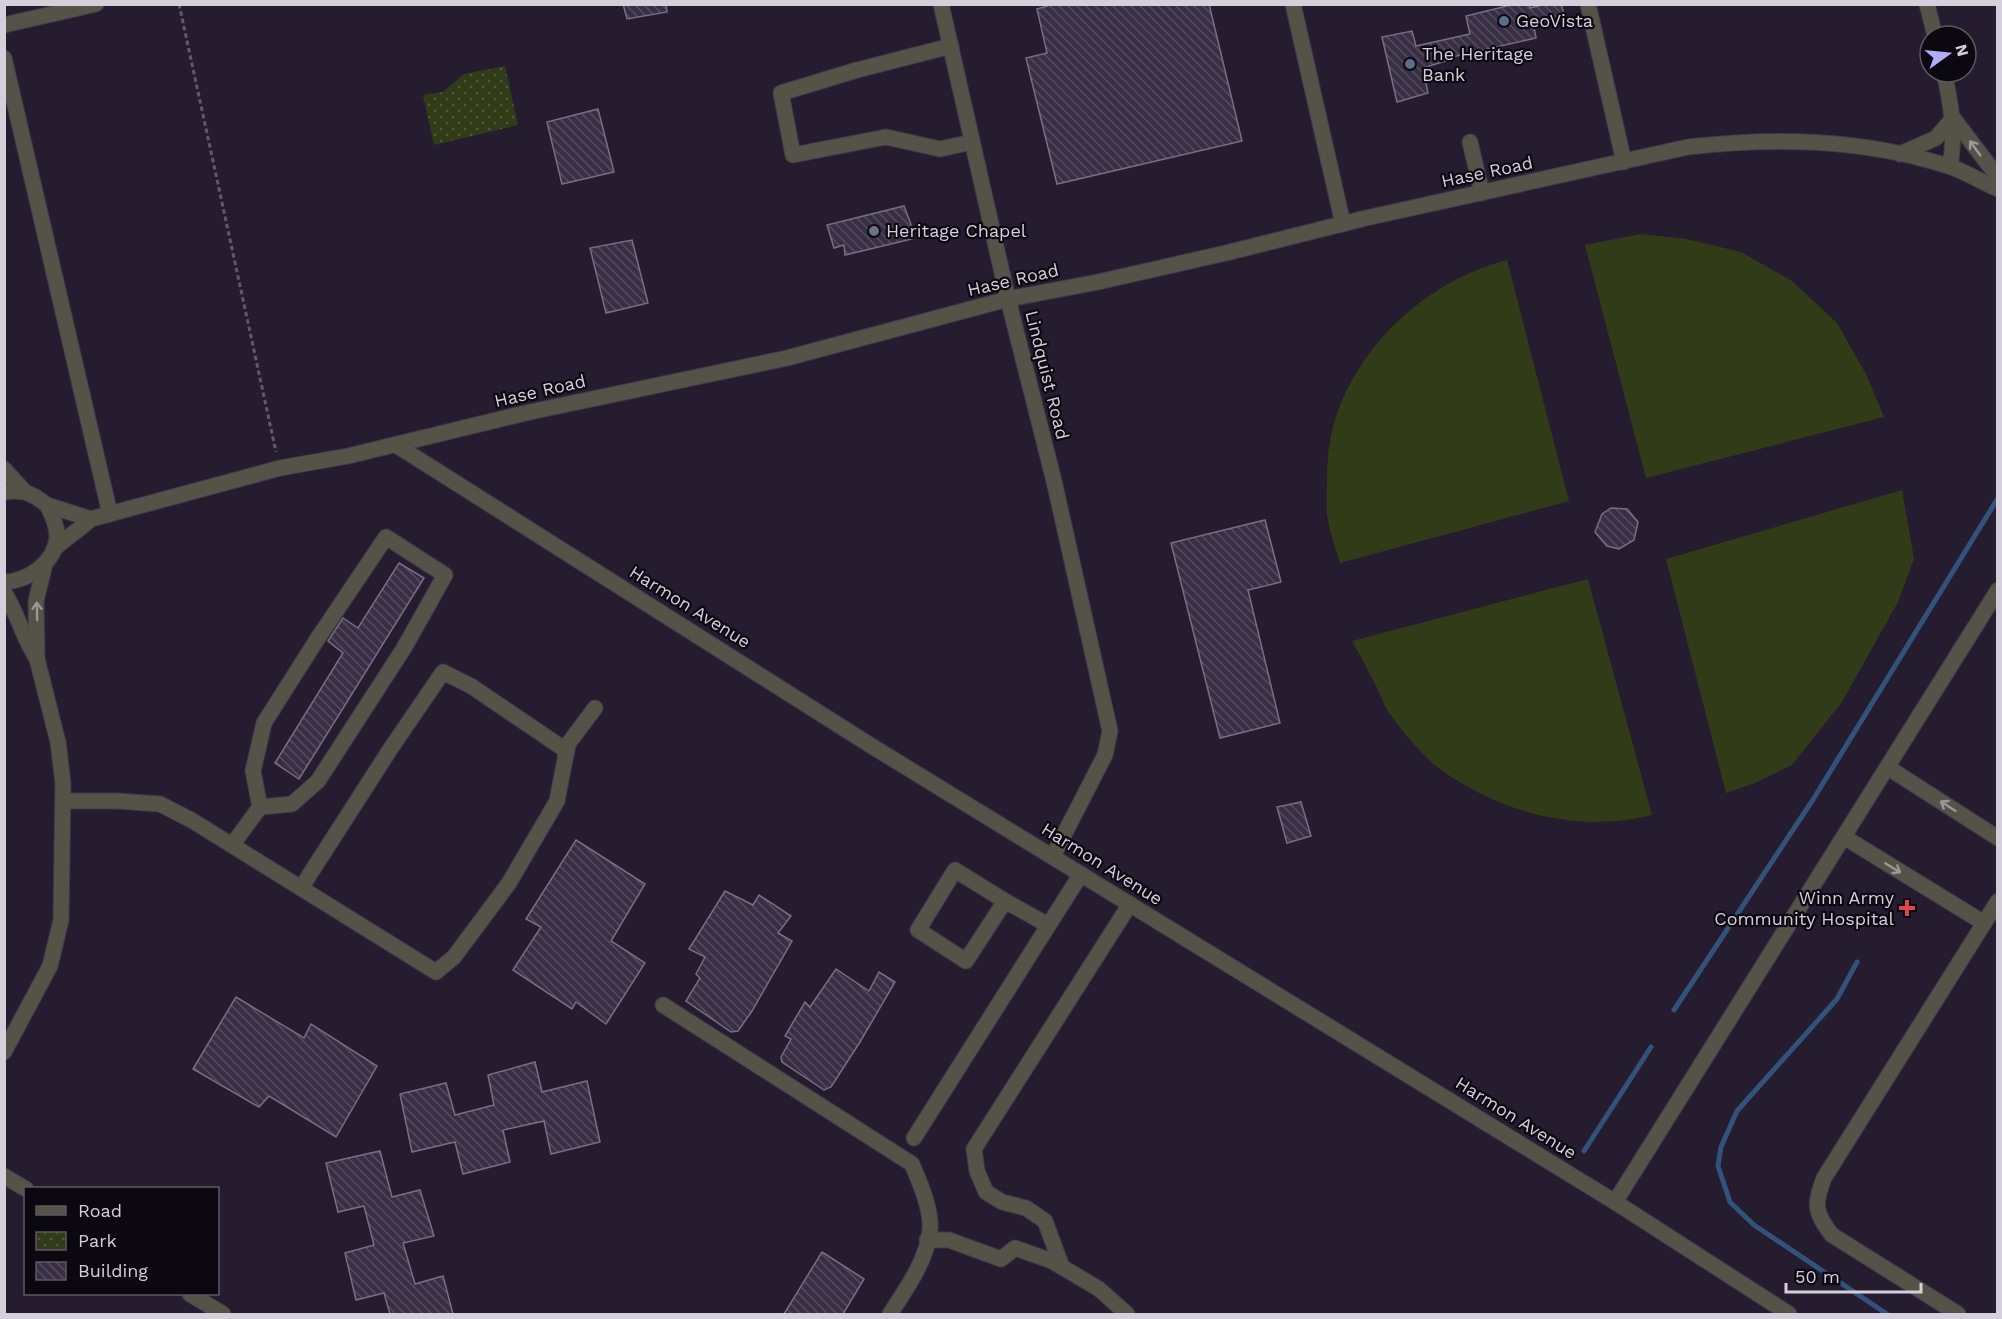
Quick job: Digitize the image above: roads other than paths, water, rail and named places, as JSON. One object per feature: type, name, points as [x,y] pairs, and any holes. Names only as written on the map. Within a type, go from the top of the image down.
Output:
[{"type":"street","points":[[4,25],[96,4]]},
{"type":"street","name":"Lindquist Road","points":[[941,4],[1008,299],[1054,481],[1110,731],[1105,754],[1053,856]]},
{"type":"street","points":[[1293,4],[1343,224]]},
{"type":"street","points":[[1588,4],[1624,162]]},
{"type":"street","points":[[1927,4],[1932,24]]},
{"type":"street","points":[[951,46],[857,70],[781,93],[794,155],[886,137],[940,148],[972,142]]},
{"type":"street","points":[[4,58],[110,514]]},
{"type":"street","points":[[1946,84],[1953,118],[1954,145],[1950,166]]},
{"type":"street","points":[[1900,154],[1936,138],[1953,118]]},
{"type":"street","points":[[1953,118],[1998,177]]},
{"type":"street","points":[[1470,142],[1482,193]]},
{"type":"street","name":"Hase Road","points":[[91,519],[280,468],[396,445],[530,412],[787,358],[1008,299],[1110,279],[1688,147],[1745,142],[1837,143],[1950,166],[1998,189]]},
{"type":"street","name":"Harmon Avenue","points":[[396,445],[870,745],[1615,1202],[1789,1314]]},
{"type":"street","points":[[4,469],[25,492]]},
{"type":"street","points":[[4,492],[13,490],[25,492],[47,506],[54,519],[57,536],[54,550]]},
{"type":"street","points":[[47,506],[91,519]]},
{"type":"street","points":[[4,1052],[50,966],[61,920],[63,783],[58,742],[37,659],[36,601],[45,564],[54,550],[66,537],[91,519]]},
{"type":"street","points":[[232,845],[260,807],[253,771],[264,723],[315,641],[386,537],[445,576],[404,648],[318,781],[292,804],[260,807]]},
{"type":"street","points":[[4,582],[17,582],[45,564]]},
{"type":"street","points":[[1615,1202],[1998,590]]},
{"type":"street","points":[[4,592],[16,611],[25,640],[37,659]]},
{"type":"street","points":[[301,888],[442,672],[471,686],[567,751]]},
{"type":"street","points":[[63,801],[160,804],[193,821],[436,972],[454,957],[509,883],[556,801],[568,744],[595,708]]},
{"type":"street","points":[[1887,767],[1998,838]]},
{"type":"street","points":[[1844,837],[1983,923]]},
{"type":"street","points":[[1005,901],[966,961],[918,930],[955,870],[1048,925]]},
{"type":"street","points":[[914,1138],[1082,874]]},
{"type":"street","points":[[1958,1314],[1832,1235],[1820,1220],[1816,1198],[1824,1178],[1998,901]]},
{"type":"street","points":[[1062,1267],[1045,1221],[1026,1208],[1002,1202],[986,1192],[977,1171],[974,1149],[1130,904]]},
{"type":"street","points":[[663,1005],[912,1164],[925,1196],[930,1230],[920,1266],[890,1314]]},
{"type":"street","points":[[4,1176],[24,1188]]},
{"type":"street","points":[[927,1240],[949,1240],[1001,1259],[1015,1248],[1052,1261],[1099,1289],[1127,1314]]},
{"type":"street","points":[[193,1295],[224,1314]]},
{"type":"waterway","points":[[1674,1010],[1814,798],[1998,498]]},
{"type":"waterway","points":[[1857,962],[1837,999],[1737,1111],[1721,1147],[1718,1166],[1730,1202],[1754,1225],[1887,1314]]},
{"type":"waterway","points":[[1584,1151],[1651,1047]]},
{"type":"place","name":"GeoVista","points":[[1504,21]]},
{"type":"place","name":"The Heritage Bank","points":[[1410,64]]},
{"type":"place","name":"Heritage Chapel","points":[[874,231]]},
{"type":"place","name":"Winn Army Community Hospital","points":[[1907,908]]}]
